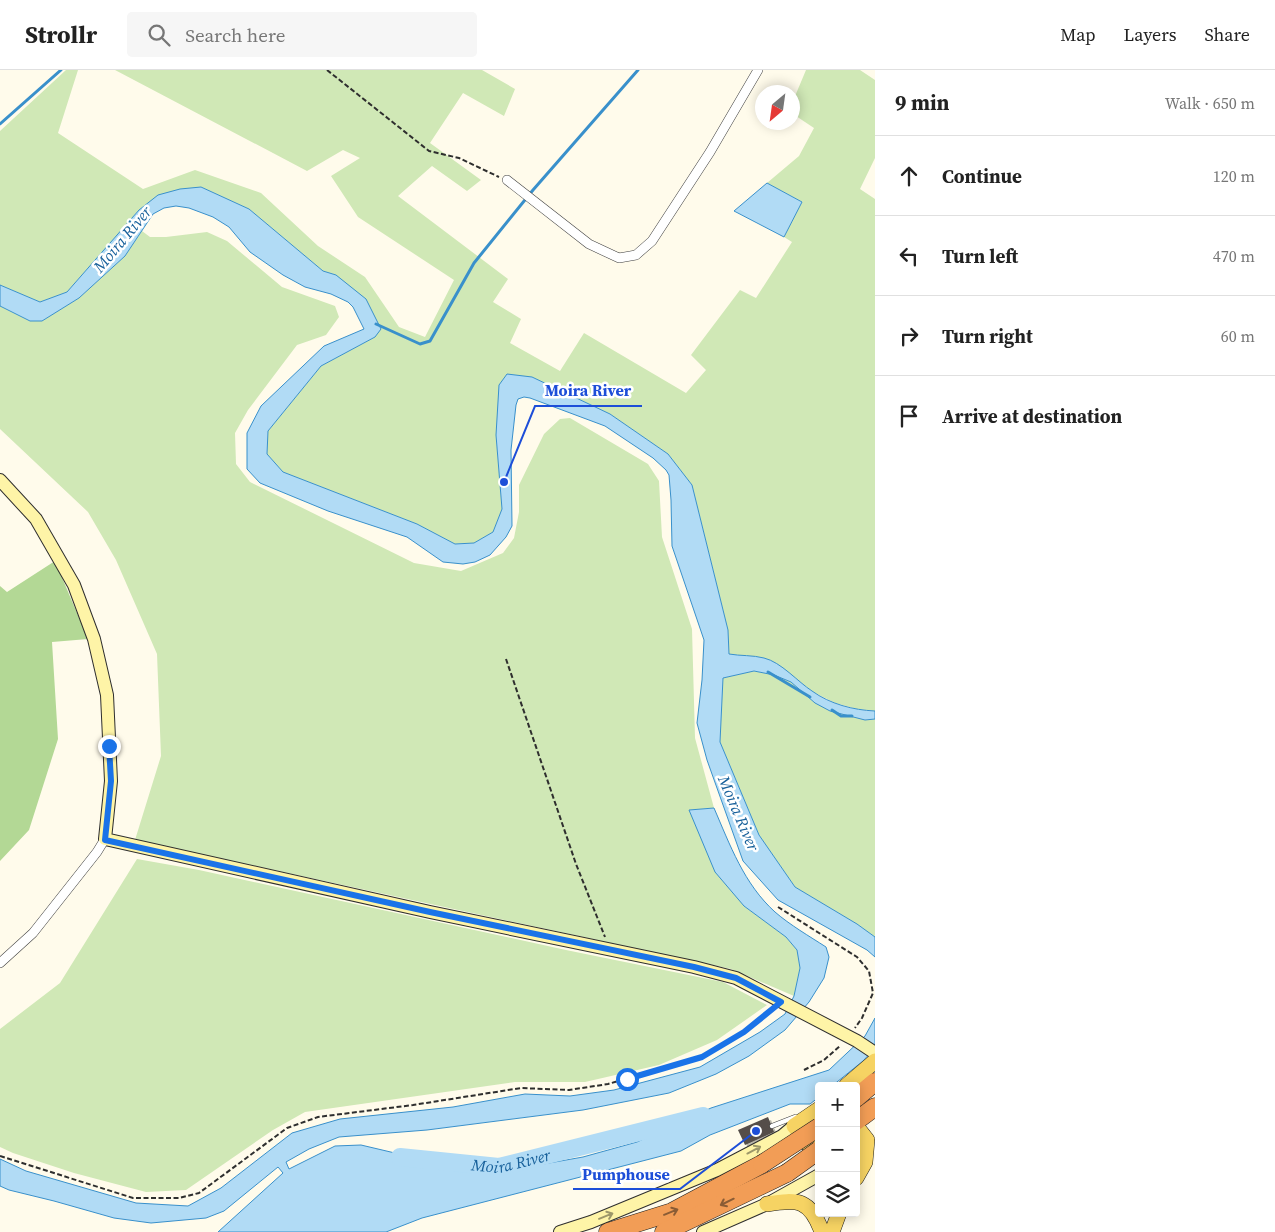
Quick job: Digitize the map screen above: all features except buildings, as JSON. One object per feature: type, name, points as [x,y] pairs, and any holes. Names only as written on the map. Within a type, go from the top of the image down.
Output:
[{"type":"highway","points":[[860,1118],[875,1107]]},
{"type":"highway","points":[[608,1232],[672,1212],[762,1164],[806,1125]]},
{"type":"highway","points":[[664,1232],[786,1173],[815,1153]]},
{"type":"main road","points":[[850,1082],[874,1055]]},
{"type":"main road","points":[[815,1114],[806,1125],[815,1148]]},
{"type":"main road","points":[[857,1127],[868,1147],[858,1172]]},
{"type":"main road","points":[[767,1204],[793,1200],[802,1204],[817,1218],[822,1232]]},
{"type":"main road","points":[[830,1217],[830,1232]]},
{"type":"main road","points":[[830,1232],[837,1217]]},
{"type":"street","points":[[506,180],[590,244],[619,258],[636,255],[652,241],[710,152],[758,70]]},
{"type":"street","points":[[0,480],[36,519],[74,585],[94,639],[107,695],[111,781],[105,840],[33,933],[0,963]]},
{"type":"street","points":[[105,840],[430,912],[694,967],[736,978],[853,1039],[874,1055]]},
{"type":"street","points":[[560,1232],[590,1222],[717,1170],[806,1125]]},
{"type":"street","points":[[703,1232],[767,1204],[815,1177]]},
{"type":"lane","points":[[772,1126],[795,1117],[806,1125]]},
{"type":"path","points":[[326,70],[429,150],[459,158],[506,180]]},
{"type":"path","points":[[506,659],[576,864],[610,950]]},
{"type":"path","points":[[778,907],[857,957],[869,971],[873,993],[853,1039],[824,1060],[804,1070]]},
{"type":"path","points":[[0,1156],[133,1198],[179,1198],[199,1193],[287,1128],[318,1117],[413,1105],[521,1088],[569,1090],[608,1084],[702,1057],[744,1032],[781,1002]]},
{"type":"green space","points":[[66,70],[78,70],[58,133],[143,189],[195,170],[261,193],[318,246],[365,277],[399,327],[425,337],[454,280],[358,217],[331,176],[360,158],[343,150],[307,171],[115,70],[482,70],[515,89],[504,116],[463,93],[430,143],[481,180],[467,191],[432,166],[398,196],[508,279],[493,302],[521,319],[510,343],[560,371],[584,333],[686,393],[706,370],[691,355],[740,290],[756,298],[792,242],[784,237],[802,202],[767,183],[799,156],[814,128],[800,119],[800,85],[806,70],[860,70],[875,80],[875,158],[860,189],[875,199],[875,711],[857,709],[835,703],[813,692],[786,671],[729,654],[728,630],[692,485],[668,454],[610,414],[532,377],[496,436],[502,509],[493,532],[474,543],[455,544],[417,524],[283,472],[267,454],[268,431],[321,366],[375,337],[336,275],[323,271],[249,209],[201,187],[139,210],[67,292],[40,302],[0,285],[0,131]]},
{"type":"green space","points":[[142,231],[150,237],[207,232],[227,241],[282,287],[335,306],[339,317],[326,335],[297,345],[248,410],[235,433],[236,464],[250,482],[414,563],[461,571],[503,553],[514,538],[519,512],[519,485],[544,434],[560,419],[570,418],[648,464],[659,481],[662,537],[692,629],[695,738],[714,808],[689,810],[744,906],[786,937],[797,950],[800,968],[794,996],[731,969],[135,840],[161,756],[157,654],[116,560],[88,512],[0,429],[0,306],[30,321],[42,321],[79,298],[125,256]]},
{"type":"green space","points":[[55,561],[88,639],[52,642],[58,739],[29,830],[0,861],[0,586],[7,592]]},
{"type":"green space","points":[[754,671],[774,675],[791,682],[815,703],[865,720],[875,719],[875,937],[795,887],[759,835],[720,742],[723,678]]},
{"type":"green space","points":[[137,859],[199,870],[566,950],[723,982],[767,1005],[717,1040],[659,1065],[585,1082],[515,1082],[305,1112],[273,1130],[186,1190],[146,1192],[74,1173],[0,1147],[0,1029],[60,983]]},
{"type":"water","points":[[767,183],[802,202],[784,237],[734,211]]},
{"type":"water","points":[[201,187],[249,209],[323,271],[336,275],[366,299],[381,329],[375,337],[321,366],[268,431],[267,454],[283,472],[417,524],[455,544],[474,543],[493,532],[502,509],[496,435],[499,385],[507,374],[532,377],[610,414],[668,454],[692,485],[728,630],[729,654],[755,656],[770,660],[812,691],[834,703],[850,708],[875,711],[875,719],[865,720],[830,711],[815,703],[791,682],[774,675],[754,671],[723,678],[720,742],[759,835],[795,887],[875,937],[875,957],[867,950],[778,900],[743,861],[707,760],[697,723],[704,640],[672,546],[669,475],[653,458],[605,426],[530,398],[518,399],[511,450],[512,526],[506,537],[490,555],[475,562],[463,564],[443,562],[407,537],[328,511],[260,483],[247,469],[247,433],[261,406],[324,346],[364,329],[353,307],[348,302],[331,294],[305,287],[283,275],[250,252],[229,227],[213,217],[189,208],[176,206],[164,208],[153,214],[125,256],[79,298],[42,321],[30,321],[0,306],[0,285],[40,302],[67,292],[139,210],[158,195],[180,189]]},
{"type":"water","points":[[714,808],[746,877],[764,901],[787,921],[826,947],[829,957],[824,978],[809,1002],[785,1030],[749,1056],[716,1074],[669,1093],[583,1110],[427,1130],[339,1137],[309,1149],[286,1162],[289,1169],[335,1146],[361,1145],[450,1166],[504,1171],[583,1157],[637,1142],[711,1108],[829,1070],[865,1036],[875,1018],[875,1048],[863,1061],[837,1082],[815,1082],[815,1100],[810,1104],[790,1104],[710,1135],[681,1151],[422,1218],[386,1232],[218,1232],[283,1173],[278,1167],[224,1211],[206,1218],[151,1223],[114,1218],[0,1186],[0,1159],[26,1171],[136,1203],[188,1206],[221,1188],[292,1133],[340,1119],[453,1107],[525,1094],[570,1096],[614,1090],[700,1067],[760,1032],[785,1014],[794,996],[800,968],[797,950],[786,937],[744,906],[715,872],[689,810]]},
{"type":"waterway","points":[[0,124],[61,70]]},
{"type":"waterway","points":[[376,324],[420,344],[430,341],[474,263],[533,190],[638,70]]},
{"type":"waterway","points":[[768,672],[810,697]]},
{"type":"waterway","points":[[832,710],[841,716],[852,716]]},
{"type":"waterway","name":"Moira River","points":[[400,1157],[499,1167],[703,1116]]},
{"type":"place","name":"Moira River","points":[[504,482]]},
{"type":"place","name":"Pumphouse","points":[[756,1131]]},
{"type":"route","points":[[109,746],[111,781],[105,840],[430,912],[694,967],[736,978],[781,1002],[744,1032],[702,1057],[627,1079]]}]
